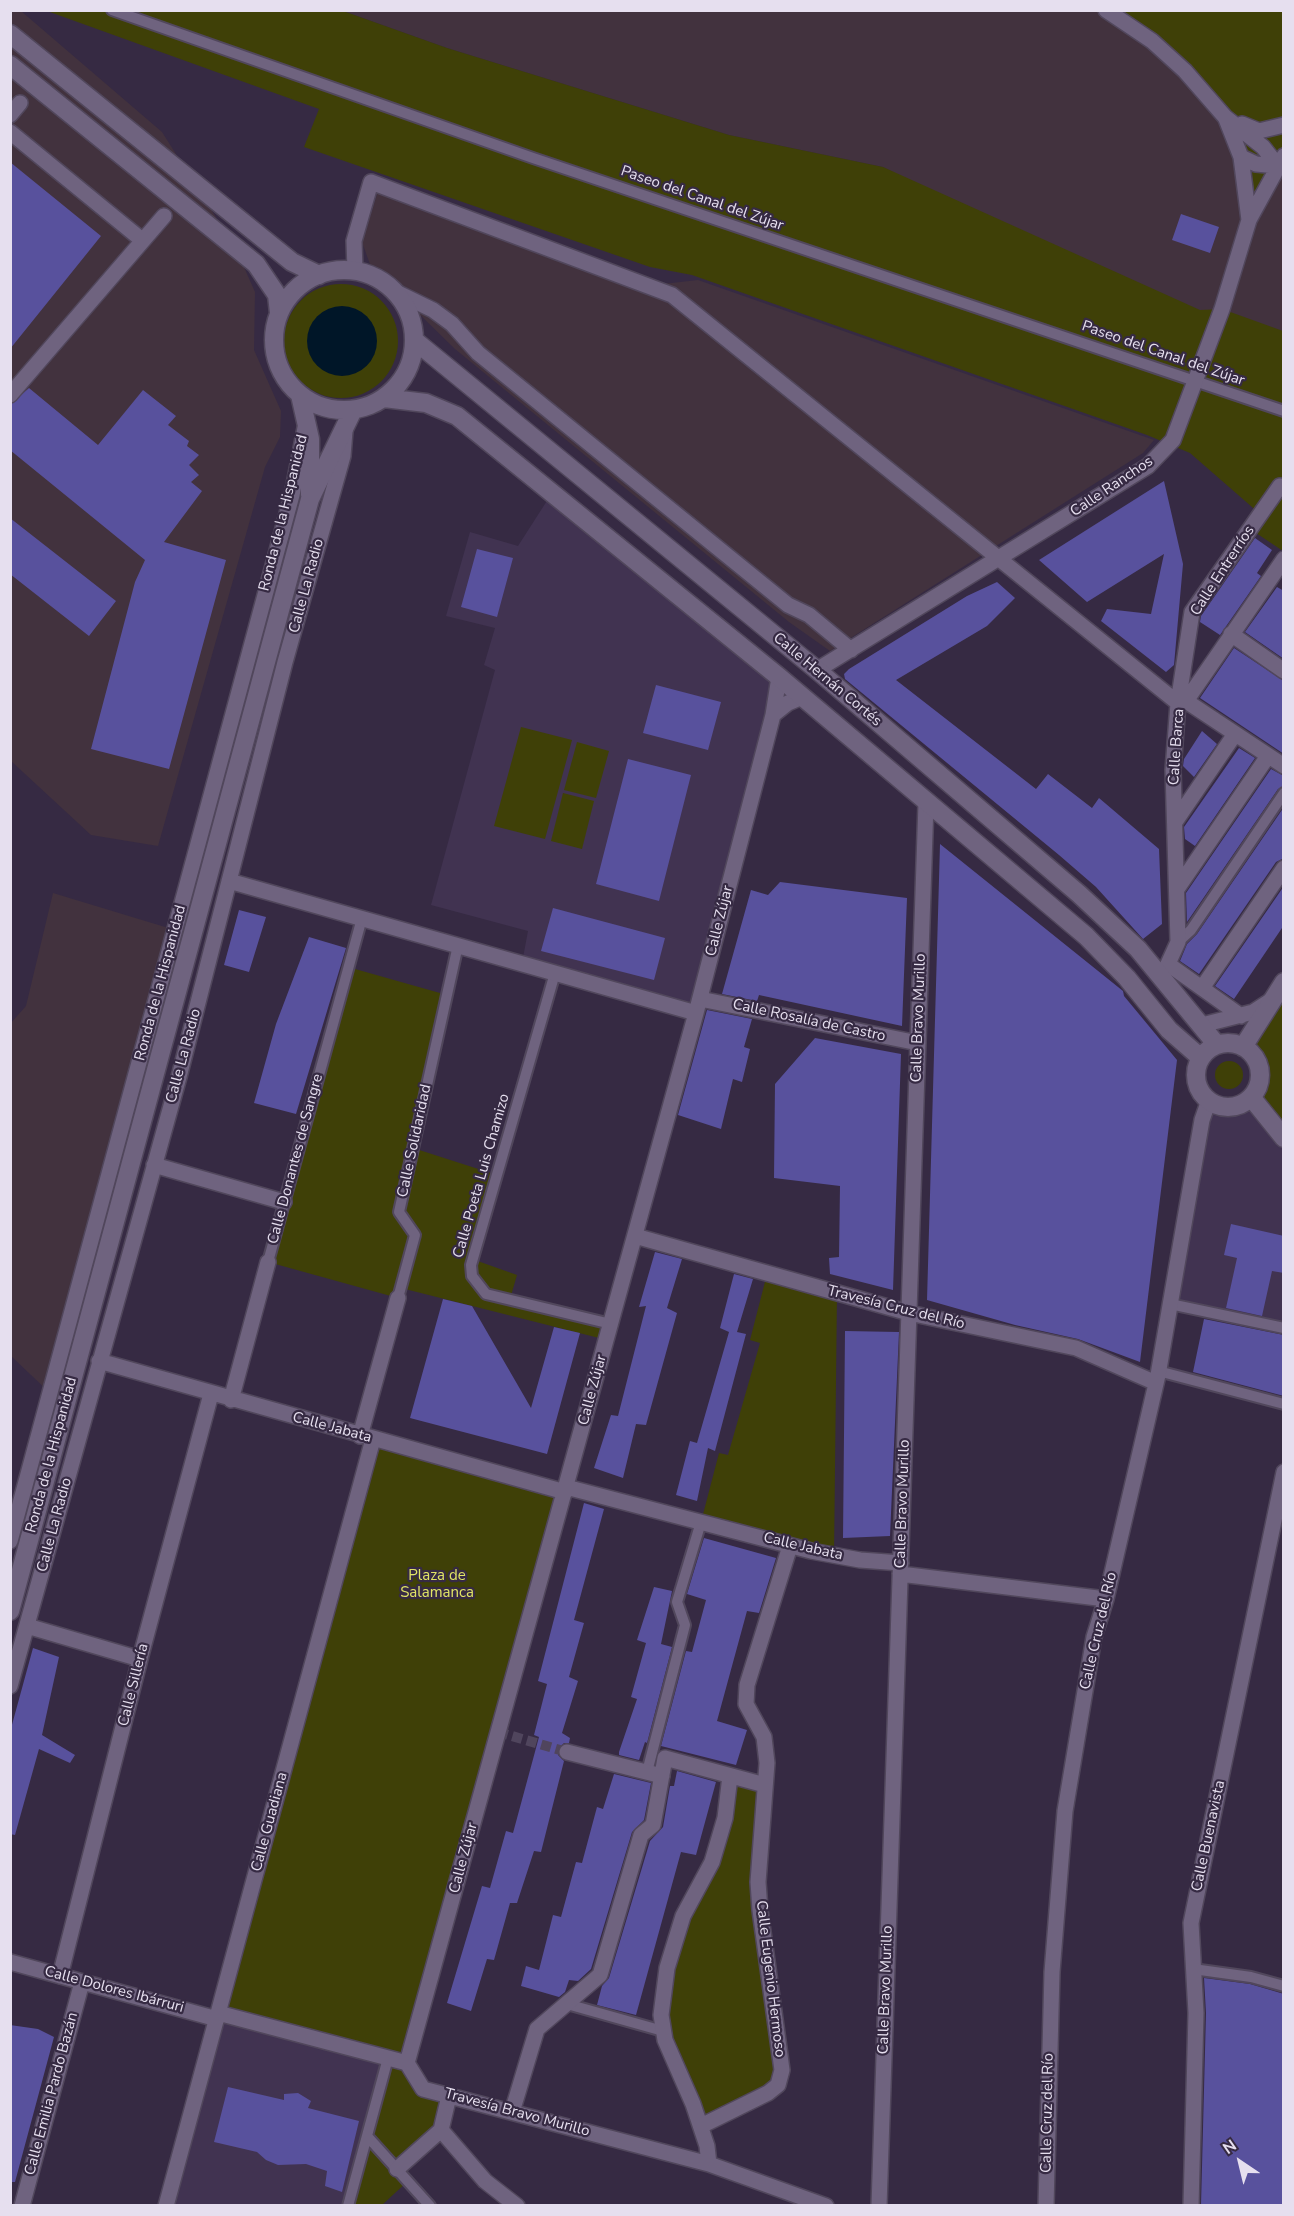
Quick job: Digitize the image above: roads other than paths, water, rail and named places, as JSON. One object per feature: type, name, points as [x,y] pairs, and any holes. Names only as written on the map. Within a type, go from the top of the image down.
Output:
[{"type":"street","name":"Paseo del Canal del Zújar","points":[[112,10],[533,158],[1284,411]]},
{"type":"street","points":[[1106,10],[1152,41],[1185,70],[1225,117],[1281,161]]},
{"type":"street","points":[[10,34],[292,262],[319,275]]},
{"type":"street","points":[[10,65],[256,264],[277,296],[279,313]]},
{"type":"street","points":[[1225,117],[1259,131],[1284,125]]},
{"type":"street","points":[[1225,117],[1241,157],[1249,220]]},
{"type":"street","points":[[10,132],[142,240]]},
{"type":"street","points":[[1241,157],[1256,164],[1281,161]]},
{"type":"street","name":"Calle Ranchos","points":[[817,670],[1148,466],[1173,440],[1222,309],[1249,220],[1281,161]]},
{"type":"street","points":[[355,270],[354,241],[371,182],[672,295],[1182,702],[1284,559]]},
{"type":"street","points":[[10,395],[165,216]]},
{"type":"street","points":[[396,292],[408,309],[414,328],[412,360],[402,381],[384,398],[350,417],[300,396],[285,379],[276,358],[273,335],[279,313],[291,294],[308,280],[331,271],[355,270],[377,278],[396,292],[433,310],[452,324],[478,353],[788,605],[809,615],[851,650]]},
{"type":"street","name":"Calle Hernán Cortés","points":[[414,340],[817,670],[1078,894],[1138,950],[1165,971],[1217,1044]]},
{"type":"street","name":"Ronda de la Hispanidad","points":[[300,396],[310,439],[310,499]]},
{"type":"street","name":"Calle Hernán Cortés","points":[[384,398],[426,403],[457,416],[779,677],[1086,936],[1127,978],[1169,1030],[1201,1058]]},
{"type":"street","name":"Ronda de la Hispanidad","points":[[10,1611],[310,499],[350,417]]},
{"type":"street","name":"Calle La Radio","points":[[10,1686],[154,1165],[343,456],[350,417]]},
{"type":"street","name":"Ronda de la Hispanidad","points":[[11,1537],[292,495],[306,423]]},
{"type":"street","name":"Calle Entrerríos","points":[[1182,702],[1192,612],[1280,486],[1284,488]]},
{"type":"street","points":[[1231,634],[1284,670]]},
{"type":"street","name":"Calle Zújar","points":[[407,2063],[698,1006],[773,715],[779,677]]},
{"type":"street","points":[[773,715],[788,703],[802,697]]},
{"type":"street","name":"Calle Barca","points":[[1178,942],[1173,770],[1182,702],[1284,766]]},
{"type":"street","name":"Calle Barca","points":[[1175,822],[1235,734]]},
{"type":"street","points":[[1177,889],[1268,756]]},
{"type":"street","name":"Calle Barca","points":[[1165,971],[1178,942],[1191,930],[1284,793]]},
{"type":"street","name":"Calle Bravo Murillo","points":[[879,2205],[926,803]]},
{"type":"street","points":[[1202,988],[1284,868]]},
{"type":"street","name":"Calle Rosalía de Castro","points":[[229,880],[555,973],[698,1006],[918,1043]]},
{"type":"street","name":"Calle Donantes de Sangre","points":[[231,1400],[362,918]]},
{"type":"street","name":"Calle Solidaridad","points":[[366,1437],[398,1298],[416,1235],[399,1212],[458,945]]},
{"type":"street","points":[[1165,971],[1202,988],[1241,1016]]},
{"type":"street","name":"Calle Poeta Luis Chamizo","points":[[555,973],[471,1265],[472,1276],[486,1294],[611,1324]]},
{"type":"street","points":[[1244,1047],[1284,982]]},
{"type":"street","points":[[1202,1025],[1253,1012],[1273,999]]},
{"type":"street","points":[[1228,1042],[1244,1047],[1256,1057],[1260,1067],[1260,1078],[1251,1097],[1233,1107],[1223,1106],[1209,1100],[1199,1088],[1196,1078],[1201,1058],[1217,1044],[1228,1042]]},
{"type":"street","points":[[1251,1097],[1284,1138]]},
{"type":"street","name":"Calle Cruz del Río","points":[[1046,2205],[1052,1972],[1065,1811],[1095,1637],[1106,1599],[1157,1377],[1202,1120],[1209,1100]]},
{"type":"street","points":[[154,1165],[284,1202]]},
{"type":"street","name":"Travesía Cruz del Río","points":[[635,1236],[909,1313],[1076,1348],[1157,1377]]},
{"type":"street","points":[[1170,1304],[1284,1328]]},
{"type":"street","name":"Calle Jabata","points":[[99,1361],[366,1437],[790,1545],[901,1568],[1106,1599]]},
{"type":"street","points":[[1157,1377],[1284,1404]]},
{"type":"street","name":"Calle Sillería","points":[[60,1976],[140,1659],[211,1394]]},
{"type":"street","name":"Calle Guadiana","points":[[166,2205],[218,2016],[366,1437]]},
{"type":"street","name":"Calle Buenavista","points":[[1191,2205],[1196,2013],[1191,1923],[1284,1472]]},
{"type":"street","points":[[512,2112],[537,2030],[600,1975],[640,1835],[653,1826],[655,1774],[685,1625],[678,1602],[701,1522]]},
{"type":"street","name":"Calle Eugenio Hermoso","points":[[701,2126],[768,2093],[778,2085],[782,2070],[758,1882],[765,1785],[764,1737],[746,1704],[747,1685],[790,1545]]},
{"type":"street","points":[[27,1626],[140,1659]]},
{"type":"street","points":[[567,1752],[655,1774]]},
{"type":"street","points":[[655,1774],[665,1758],[765,1785]]},
{"type":"street","points":[[709,2164],[701,2126],[663,2031],[660,2015],[667,1968],[683,1916],[712,1862],[725,1818],[730,1776]]},
{"type":"street","name":"Calle Dolores Ibárruri","points":[[10,1962],[218,2016]]},
{"type":"street","points":[[1192,1969],[1251,1977],[1284,1986]]},
{"type":"street","name":"Calle Emilia Pardo Bazán","points":[[22,2205],[82,1982]]},
{"type":"street","points":[[567,2004],[663,2031]]},
{"type":"street","points":[[218,2016],[407,2063]]},
{"type":"street","points":[[348,2205],[388,2058]]},
{"type":"street","name":"Travesía Bravo Murillo","points":[[407,2063],[423,2089],[709,2164],[826,2205]]},
{"type":"street","points":[[397,2169],[441,2130],[449,2096]]},
{"type":"street","points":[[441,2130],[485,2181],[517,2205]]},
{"type":"street","points":[[367,2136],[430,2205]]},
{"type":"water","points":[[342,306],[355,309],[367,316],[374,328],[377,341],[374,354],[367,366],[355,373],[342,376],[329,373],[317,366],[310,354],[307,341],[310,328],[317,316],[329,309]]},
{"type":"tunnel","points":[[498,1732],[567,1752]]},
{"type":"park label","name":"Plaza de Salamanca","points":[[437,1584]]}]
